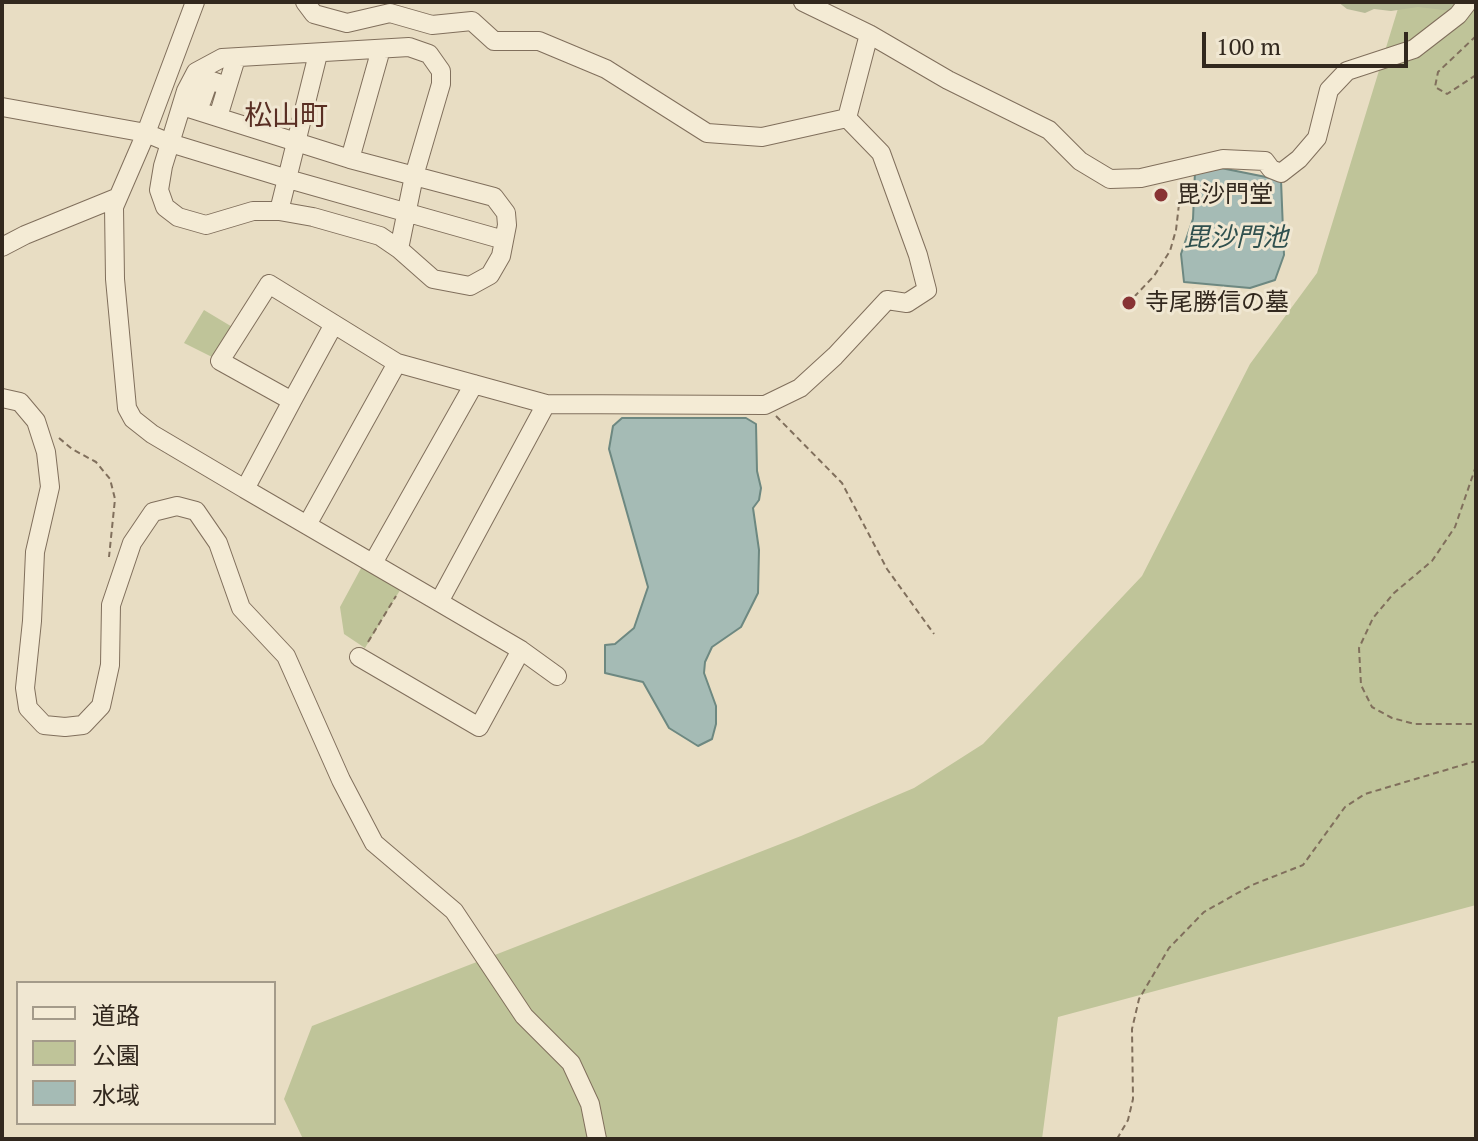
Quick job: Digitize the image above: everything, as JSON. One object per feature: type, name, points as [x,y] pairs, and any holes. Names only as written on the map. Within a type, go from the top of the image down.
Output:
[{"type":"street","points":[[195,2],[146,133],[114,207],[115,279],[127,408],[133,419],[152,434],[521,650],[557,676]]},
{"type":"street","points":[[305,2],[314,14],[347,23],[390,13],[432,25],[472,21],[494,41],[539,41],[606,69],[707,133],[762,137],[847,118]]},
{"type":"street","points":[[803,2],[1049,130],[1080,161],[1110,179],[1141,178],[1223,159],[1265,161],[1271,169],[1281,173],[1299,159],[1317,138],[1329,90],[1347,71],[1414,49],[1458,15],[1468,2]]},
{"type":"street","points":[[847,118],[869,34]]},
{"type":"street","points":[[184,98],[218,117],[350,159],[414,176],[494,197],[506,213],[501,256],[490,275],[470,286],[433,279],[380,236],[279,211],[253,211],[206,225],[178,217],[165,207],[159,190],[163,166],[184,98],[196,72],[222,58],[409,47],[429,54],[441,71],[441,84],[414,176],[399,249]]},
{"type":"street","points":[[350,159],[381,49]]},
{"type":"street","points":[[279,211],[318,54]]},
{"type":"street","points":[[218,117],[236,58]]},
{"type":"street","points":[[184,98],[202,100],[209,80],[227,86]]},
{"type":"street","points":[[2,107],[146,133],[288,179],[504,240]]},
{"type":"street","points":[[292,401],[220,361],[269,284],[397,363],[546,404],[765,405],[800,388],[887,300],[907,303],[927,290],[918,255],[881,153],[847,118]]},
{"type":"street","points":[[2,247],[116,198]]},
{"type":"street","points":[[245,489],[334,324]]},
{"type":"street","points":[[307,525],[397,363]]},
{"type":"street","points":[[373,563],[474,384]]},
{"type":"street","points":[[2,398],[20,402],[36,421],[46,452],[50,487],[35,552],[25,688],[28,708],[44,725],[65,727],[83,725],[101,706],[110,665],[111,605],[132,543],[153,512],[177,506],[196,511],[218,543],[241,608],[286,656],[341,780],[374,843],[454,911],[524,1016],[571,1063],[590,1104],[597,1139]]},
{"type":"street","points":[[439,602],[546,404]]},
{"type":"street","points":[[359,657],[479,727],[521,650]]},
{"type":"path","points":[[1476,36],[1438,72],[1435,87],[1447,94],[1476,75]]},
{"type":"path","points":[[1134,297],[1154,276],[1170,251],[1181,200],[1182,170]]},
{"type":"path","points":[[765,405],[842,483],[887,569],[934,634]]},
{"type":"path","points":[[54,434],[72,449],[96,462],[110,479],[115,499],[109,565]]},
{"type":"path","points":[[1476,466],[1455,527],[1432,561],[1394,593],[1373,618],[1359,648],[1361,685],[1372,707],[1392,718],[1415,724],[1476,724]]},
{"type":"path","points":[[359,657],[405,582]]},
{"type":"path","points":[[1117,1139],[1128,1120],[1133,1099],[1132,1029],[1139,999],[1169,948],[1204,912],[1252,885],[1303,865],[1345,807],[1365,794],[1476,761]]},
{"type":"green space","points":[[1338,2],[1464,2],[1452,11],[1418,7],[1391,11],[1374,9],[1365,13],[1347,9]]},
{"type":"green space","points":[[1400,2],[1476,2],[1476,905],[1058,1017],[1042,1139],[303,1139],[284,1099],[312,1026],[801,836],[914,788],[983,744],[1142,576],[1250,364],[1317,273]]},
{"type":"green space","points":[[204,310],[239,331],[220,361],[184,343]]},
{"type":"green space","points":[[366,559],[405,582],[365,648],[344,634],[340,607]]},
{"type":"water","name":"毘沙門池","points":[[1221,168],[1281,180],[1284,255],[1275,280],[1250,288],[1184,282],[1181,254],[1193,219],[1195,171]]},
{"type":"water","points":[[622,418],[746,418],[756,424],[757,471],[761,488],[759,500],[753,508],[759,550],[758,593],[741,627],[712,647],[705,662],[704,673],[716,706],[716,724],[712,739],[698,746],[669,728],[643,682],[605,673],[605,645],[615,644],[634,628],[648,587],[609,449],[613,426]]},
{"type":"place","name":"毘沙門堂","points":[[1161,195]]},
{"type":"place","name":"寺尾勝信の墓","points":[[1129,303]]},
{"type":"district","name":"松山町","points":[[286,117]]}]
